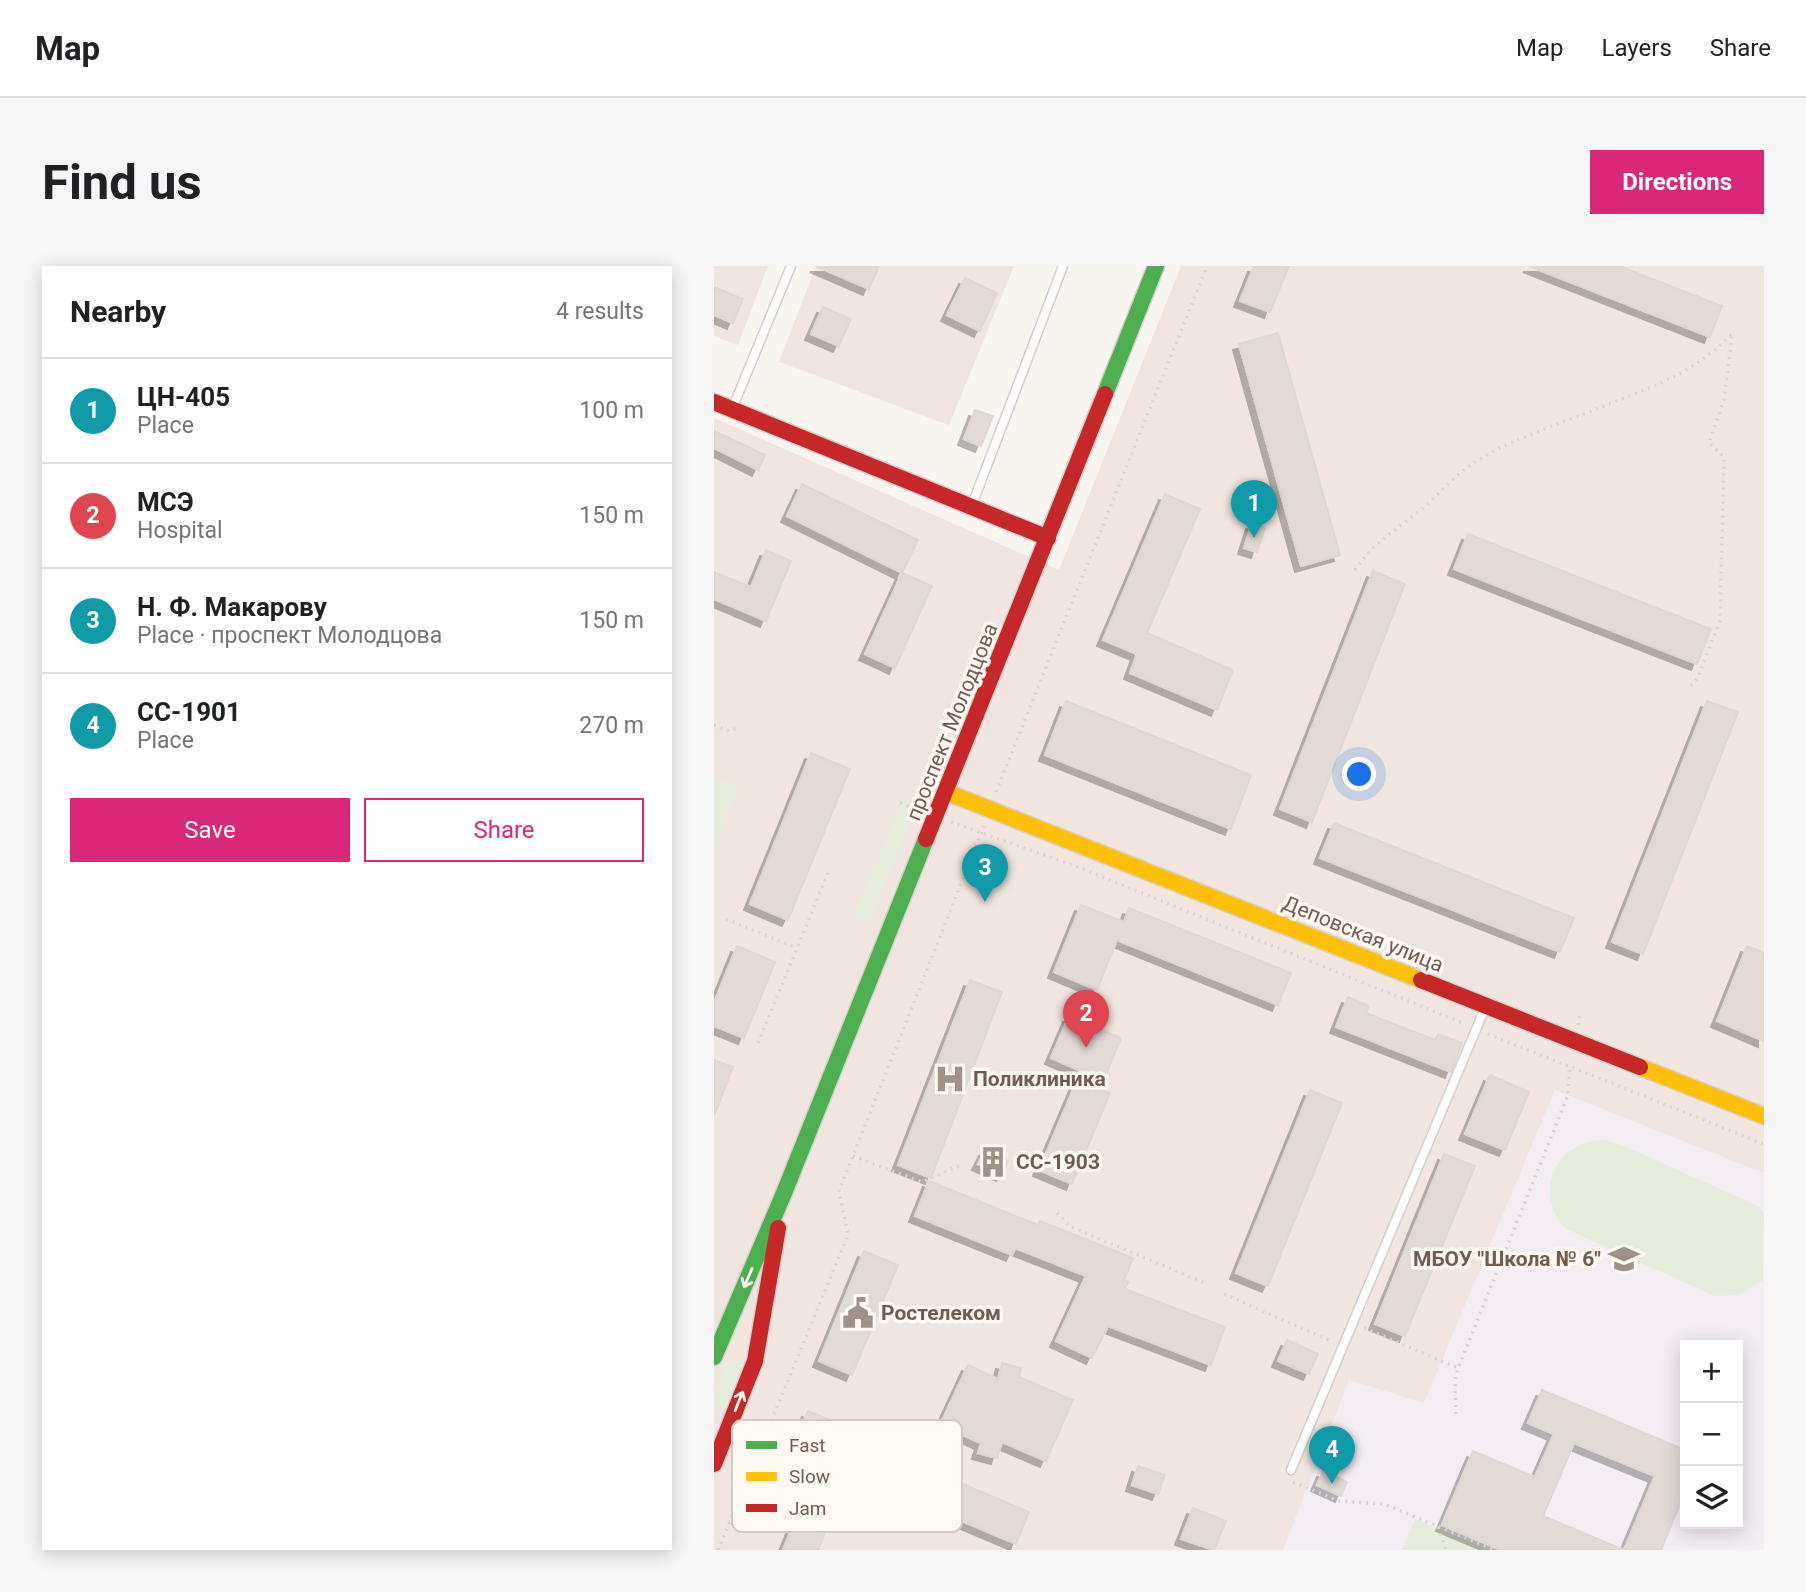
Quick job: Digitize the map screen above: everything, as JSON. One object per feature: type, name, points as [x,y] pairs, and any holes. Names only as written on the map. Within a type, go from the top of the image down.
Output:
[{"type":"main road","name":"проспект Молодцова","points":[[714,1357],[784,1193],[1156,266]]},
{"type":"main road","points":[[714,402],[1048,538]]},
{"type":"main road","name":"Деповская улица","points":[[946,792],[1764,1116]]},
{"type":"main road","name":"проспект Молодцова","points":[[714,1464],[755,1362],[784,1193]]},
{"type":"lane","points":[[732,410],[791,266]]},
{"type":"lane","points":[[971,506],[1063,266]]},
{"type":"lane","points":[[1291,1470],[1486,1006]]},
{"type":"path","points":[[772,1420],[848,1235],[839,1191],[1207,266]]},
{"type":"path","points":[[1355,570],[1385,535],[1428,503],[1469,466],[1545,430],[1677,378],[1715,351],[1732,334],[1724,377],[1724,398],[1709,443],[1724,457],[1720,621],[1692,686]]},
{"type":"path","points":[[714,725],[729,731],[740,727]]},
{"type":"path","points":[[900,803],[1078,867],[1764,1144]]},
{"type":"path","points":[[758,1043],[828,873]]},
{"type":"path","points":[[726,919],[797,948]]},
{"type":"path","points":[[1456,1414],[1455,1376],[1567,1095],[1580,1013]]},
{"type":"path","points":[[853,1156],[922,1182],[963,1164]]},
{"type":"path","points":[[1057,1213],[1071,1227],[1205,1283]]},
{"type":"path","points":[[1224,1294],[1343,1346]]},
{"type":"path","points":[[1352,1323],[1458,1368]]},
{"type":"path","points":[[1286,1479],[1339,1501],[1384,1503],[1495,1550]]},
{"type":"path","points":[[718,1550],[732,1516]]},
{"type":"path","points":[[1438,1527],[1446,1550]]},
{"type":"shaded area","points":[[714,266],[768,266],[738,345],[714,336]]},
{"type":"shaded area","points":[[816,266],[1014,266],[949,425],[779,362]]},
{"type":"shaded area","points":[[1181,266],[1764,266],[1764,1550],[714,1550],[714,418],[1059,570]]},
{"type":"shaded area","name":"МБОУ \"Школа № 6\"","points":[[1555,1090],[1764,1173],[1764,1550],[1283,1550],[1349,1380],[1424,1403]]},
{"type":"green space","points":[[714,777],[739,787],[714,847]]},
{"type":"green space","points":[[903,801],[914,805],[914,813],[871,918],[866,922],[856,917],[856,911]]},
{"type":"green space","points":[[1604,1140],[1622,1145],[1758,1206],[1764,1213],[1763,1280],[1741,1294],[1715,1296],[1566,1229],[1556,1215],[1551,1201],[1550,1186],[1554,1172],[1561,1159],[1573,1149],[1587,1142]]},
{"type":"green space","points":[[734,1360],[739,1362],[741,1368],[725,1406],[714,1407],[714,1391],[727,1363]]},
{"type":"green space","points":[[1415,1519],[1490,1550],[1402,1550]]},
{"type":"building","points":[[816,266],[879,266],[869,289]]},
{"type":"building","points":[[1254,266],[1289,266],[1270,312],[1240,301]]},
{"type":"building","points":[[1529,266],[1619,266],[1722,306],[1710,337]]},
{"type":"building","points":[[965,278],[997,293],[980,331],[947,315]]},
{"type":"building","points":[[714,287],[743,299],[733,323],[714,315]]},
{"type":"building","points":[[823,307],[851,319],[839,346],[811,334]]},
{"type":"building","points":[[1278,333],[1340,555],[1301,566],[1239,344]]},
{"type":"building","points":[[975,410],[993,416],[981,446],[964,439]]},
{"type":"building","points":[[714,431],[765,455],[758,470],[714,448]]},
{"type":"building","points":[[802,484],[918,540],[902,573],[787,516]]},
{"type":"building","points":[[1165,494],[1200,509],[1147,633],[1233,670],[1217,710],[1130,673],[1137,654],[1103,640]]},
{"type":"building","points":[[1252,523],[1265,528],[1257,552],[1244,548]]},
{"type":"building","points":[[1468,534],[1711,629],[1697,664],[1454,569]]},
{"type":"building","points":[[766,550],[791,561],[766,621],[714,599],[714,572],[751,587]]},
{"type":"building","points":[[1373,571],[1405,584],[1312,822],[1280,809]]},
{"type":"building","points":[[902,573],[932,586],[895,668],[865,654]]},
{"type":"building","points":[[1066,701],[1251,775],[1231,829],[1045,755]]},
{"type":"building","points":[[1707,701],[1738,712],[1643,954],[1612,942]]},
{"type":"building","points":[[811,753],[850,769],[788,920],[750,904]]},
{"type":"building","points":[[1334,823],[1574,918],[1560,952],[1320,858]]},
{"type":"building","points":[[1081,905],[1124,922],[1129,908],[1291,973],[1278,1005],[1117,940],[1097,990],[1054,972]]},
{"type":"building","points":[[737,946],[775,962],[744,1038],[714,1026],[714,1003]]},
{"type":"building","points":[[1747,946],[1764,953],[1764,1041],[1717,1021]]},
{"type":"building","name":"Поликлиника","points":[[970,980],[1002,992],[931,1178],[898,1165]]},
{"type":"building","points":[[1348,997],[1369,1006],[1366,1013],[1435,1040],[1438,1034],[1462,1043],[1451,1072],[1336,1027]]},
{"type":"building","points":[[1069,1016],[1121,1038],[1100,1089],[1110,1093],[1072,1184],[1039,1170],[1081,1071],[1051,1058]]},
{"type":"building","points":[[714,1060],[733,1067],[715,1114],[714,1114]]},
{"type":"building","points":[[1490,1075],[1529,1092],[1505,1150],[1465,1134]]},
{"type":"building","points":[[1310,1090],[1342,1103],[1268,1286],[1236,1273]]},
{"type":"building","name":"СС-1903","points":[[985,1150],[1008,1161],[1002,1175],[978,1164]]},
{"type":"building","points":[[1444,1154],[1475,1166],[1405,1336],[1375,1324]]},
{"type":"building","points":[[929,1181],[1038,1225],[1040,1221],[1133,1258],[1124,1280],[1128,1282],[1125,1289],[1225,1327],[1211,1365],[1108,1326],[1092,1358],[1056,1341],[1086,1276],[1015,1248],[1012,1255],[915,1216]]},
{"type":"building","name":"Ростелеком","points":[[864,1251],[898,1265],[852,1375],[819,1361]]},
{"type":"building","points":[[1287,1340],[1318,1354],[1309,1374],[1278,1361]]},
{"type":"building","points":[[1002,1363],[1021,1368],[1019,1377],[1073,1400],[1046,1461],[1002,1442],[997,1458],[978,1453],[981,1443],[962,1435],[962,1420],[942,1420],[968,1365],[998,1379]]},
{"type":"building","points":[[1542,1390],[1680,1448],[1680,1504],[1661,1550],[1624,1550],[1501,1550],[1442,1525],[1473,1451],[1535,1477],[1554,1434],[1528,1423]],"holes":[[[1574,1443],[1655,1476],[1624,1550],[1543,1516]]]},
{"type":"building","points":[[808,1411],[831,1420],[804,1420]]},
{"type":"building","points":[[1138,1466],[1165,1475],[1158,1494],[1132,1485]]},
{"type":"building","points":[[1323,1471],[1347,1482],[1341,1496],[1317,1485]]},
{"type":"building","points":[[962,1484],[1029,1512],[1016,1544],[962,1521]]},
{"type":"building","points":[[1193,1508],[1226,1521],[1214,1550],[1181,1539]]},
{"type":"building","points":[[790,1532],[825,1532],[818,1550],[783,1550]]},
{"type":"traffic: fast","points":[[1105,394],[1156,266]]},
{"type":"traffic: fast","points":[[714,1357],[784,1193],[926,839]]},
{"type":"traffic: slow","points":[[946,792],[1421,980]]},
{"type":"traffic: slow","points":[[1640,1067],[1764,1116]]},
{"type":"traffic: jam","points":[[926,839],[1105,394]]},
{"type":"traffic: jam","points":[[714,402],[1048,538]]},
{"type":"traffic: jam","points":[[1421,980],[1640,1067]]},
{"type":"traffic: jam","points":[[714,1464],[755,1361],[778,1228]]},
{"type":"place","name":"ЦН-405","points":[[1254,538]]},
{"type":"place","name":"Н. Ф. Макарову","points":[[985,902]]},
{"type":"place","name":"МСЭ","points":[[1086,1048]]},
{"type":"place","name":"Поликлиника","points":[[950,1079]]},
{"type":"place","name":"СС-1903","points":[[993,1162]]},
{"type":"place","name":"МБОУ \"Школа № 6\"","points":[[1624,1259]]},
{"type":"place","name":"Ростелеком","points":[[858,1313]]},
{"type":"place","name":"СС-1901","points":[[1332,1484]]}]
